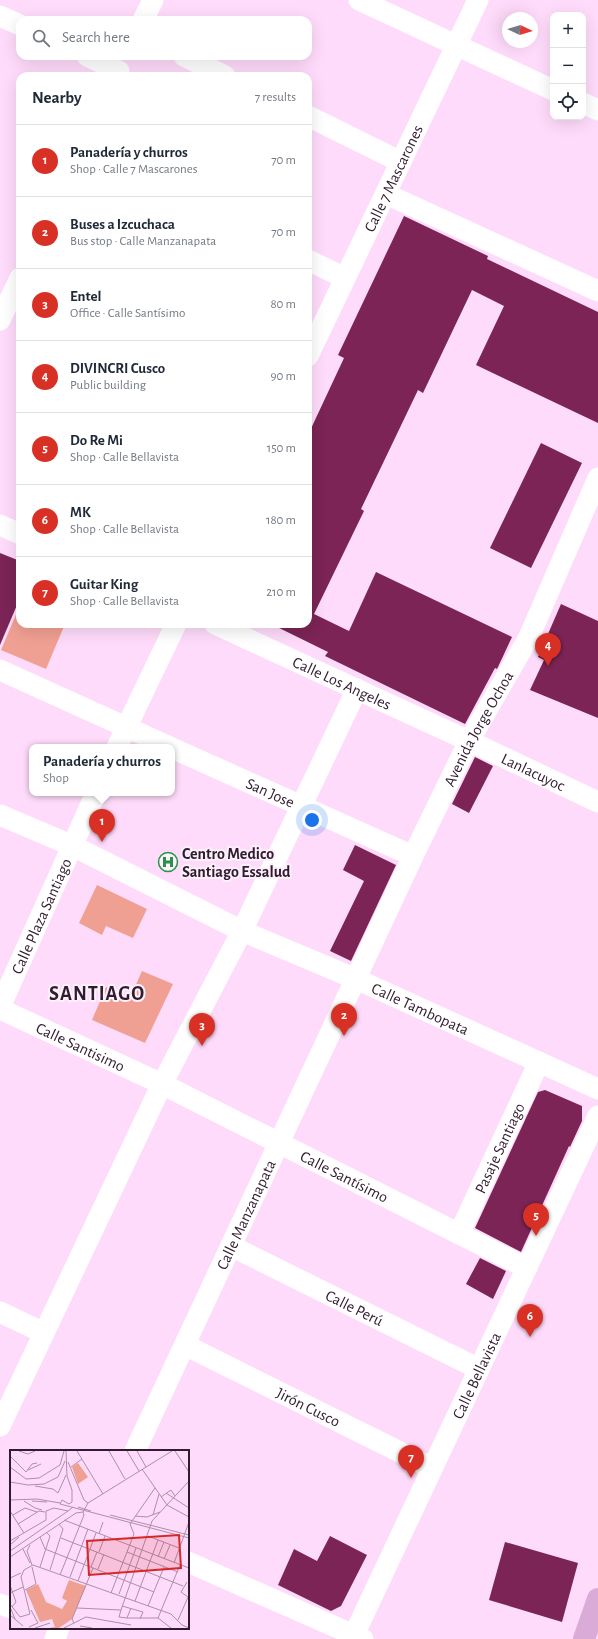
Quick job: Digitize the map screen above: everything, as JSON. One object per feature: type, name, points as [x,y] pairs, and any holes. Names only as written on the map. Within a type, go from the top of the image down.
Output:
[{"type":"main road","points":[[584,1639],[598,1599]]},
{"type":"street","points":[[145,16],[153,0]]},
{"type":"street","points":[[359,0],[550,89]]},
{"type":"street","name":"Calle 7 Mascarones","points":[[312,348],[478,0]]},
{"type":"street","points":[[0,16],[16,23]]},
{"type":"street","points":[[98,60],[120,68]]},
{"type":"street","points":[[192,60],[217,72]]},
{"type":"street","points":[[586,104],[598,110]]},
{"type":"street","points":[[312,118],[401,162]]},
{"type":"street","points":[[386,194],[598,291]]},
{"type":"street","points":[[312,262],[345,278]]},
{"type":"street","points":[[0,320],[16,286]]},
{"type":"street","name":"Avenida Jorge Ochoa","points":[[356,979],[413,856],[469,741],[529,637],[598,478]]},
{"type":"street","points":[[0,525],[16,532]]},
{"type":"street","points":[[118,744],[174,628]]},
{"type":"street","name":"Calle Los Angeles","points":[[224,628],[469,741]]},
{"type":"street","name":"San Jose","points":[[0,670],[164,744]]},
{"type":"street","points":[[0,1426],[162,1084],[242,931],[357,689]]},
{"type":"street","name":"Lanlacuyoc","points":[[469,741],[598,802]]},
{"type":"street","name":"San Jose","points":[[175,749],[413,856]]},
{"type":"street","points":[[0,815],[73,846],[95,796]]},
{"type":"street","name":"Calle Tambopata","points":[[73,846],[242,931],[356,979],[598,1089]]},
{"type":"street","name":"Calle Plaza Santiago","points":[[0,1008],[73,846]]},
{"type":"street","name":"Calle Manzanapata","points":[[135,1450],[356,979]]},
{"type":"street","name":"Calle Santisimo","points":[[0,1008],[162,1084]]},
{"type":"street","name":"Pasaje Santiago","points":[[459,1234],[539,1062]]},
{"type":"street","name":"Calle Santísimo","points":[[162,1084],[527,1268]]},
{"type":"street","name":"Calle Bellavista","points":[[358,1637],[432,1468],[598,1116]]},
{"type":"street","name":"Calle Perú","points":[[231,1246],[479,1369]]},
{"type":"street","points":[[0,1312],[44,1333]]},
{"type":"street","name":"Jirón Cusco","points":[[185,1345],[432,1468]]},
{"type":"street","points":[[189,1562],[358,1637]]},
{"type":"street","points":[[0,1604],[10,1608]]},
{"type":"shaded area","points":[[16,614],[16,628],[63,628],[46,669],[1,650]]},
{"type":"shaded area","points":[[97,885],[147,909],[133,938],[106,926],[102,935],[79,923]]},
{"type":"shaded area","points":[[142,971],[173,984],[145,1043],[92,1020],[106,987],[130,998]]},
{"type":"building","points":[[404,216],[488,256],[487,259],[598,312],[598,423],[476,365],[504,306],[472,290],[423,393],[418,390],[361,509],[364,511],[314,614],[349,631],[376,572],[512,637],[497,669],[495,668],[465,724],[325,656],[328,652],[279,628],[312,628],[312,426],[344,358],[338,355]]},
{"type":"building","points":[[541,443],[582,463],[531,568],[490,548]]},
{"type":"building","points":[[0,553],[16,559],[16,607],[0,645]]},
{"type":"building","points":[[561,604],[598,621],[598,718],[530,690],[544,660],[538,657]]},
{"type":"building","points":[[475,757],[493,766],[469,813],[452,804]]},
{"type":"building","points":[[355,845],[396,865],[351,961],[330,951],[364,881],[343,870]]},
{"type":"building","points":[[545,1090],[582,1106],[582,1121],[570,1147],[569,1146],[521,1252],[475,1228],[538,1092]]},
{"type":"building","points":[[480,1258],[506,1271],[493,1299],[466,1284]]},
{"type":"building","points":[[330,1536],[367,1555],[341,1606],[331,1611],[278,1585],[294,1549],[317,1561]]},
{"type":"building","points":[[505,1542],[578,1563],[562,1622],[489,1600]]},
{"type":"place","name":"DIVINCRI Cusco","points":[[548,666]]},
{"type":"place","name":"Panadería y churros","points":[[102,842]]},
{"type":"place","name":"Centro Medico Santiago Essalud","points":[[168,862]]},
{"type":"place","name":"Buses a Izcuchaca","points":[[344,1036]]},
{"type":"place","name":"Entel","points":[[202,1046]]},
{"type":"place","name":"Do Re Mi","points":[[536,1236]]},
{"type":"place","name":"MK","points":[[530,1337]]},
{"type":"place","name":"Guitar King","points":[[411,1478]]},
{"type":"district","name":"SANTIAGO","points":[[97,993]]}]
